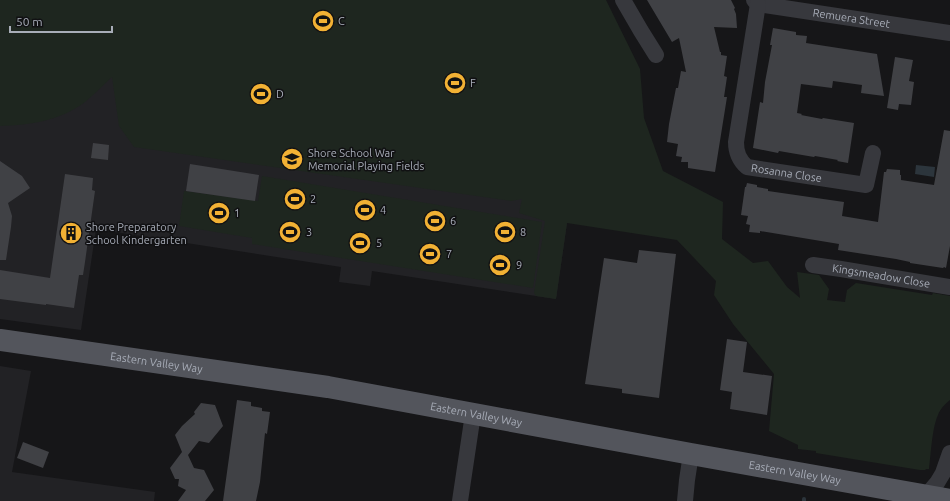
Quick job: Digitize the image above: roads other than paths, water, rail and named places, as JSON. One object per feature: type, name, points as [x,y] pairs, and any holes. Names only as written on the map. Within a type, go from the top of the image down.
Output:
[{"type":"main road","name":"Eastern Valley Way","points":[[0,340],[328,387],[950,500]]},
{"type":"street","points":[[623,0],[640,31],[656,55]]},
{"type":"street","name":"Remuera Street","points":[[756,2],[950,33]]},
{"type":"street","name":"Rosanna Close","points":[[756,2],[736,142],[736,150],[742,163],[747,167],[866,185],[873,153]]},
{"type":"street","name":"Kingsmeadow Close","points":[[813,265],[950,287]]},
{"type":"street","points":[[460,501],[473,414]]},
{"type":"street","points":[[926,496],[943,473],[950,453]]},
{"type":"street","points":[[685,501],[691,454]]},
{"type":"place","name":"C","points":[[323,21]]},
{"type":"place","name":"F","points":[[455,83]]},
{"type":"place","name":"D","points":[[261,94]]},
{"type":"place","name":"Shore School War Memorial Playing Fields","points":[[292,159]]},
{"type":"place","name":"2","points":[[295,199]]},
{"type":"place","name":"4","points":[[365,210]]},
{"type":"place","name":"1","points":[[219,213]]},
{"type":"place","name":"6","points":[[435,221]]},
{"type":"place","name":"3","points":[[290,232]]},
{"type":"place","name":"8","points":[[505,232]]},
{"type":"place","name":"Shore Preparatory School Kindergarten","points":[[71,233]]},
{"type":"place","name":"5","points":[[360,243]]},
{"type":"place","name":"7","points":[[430,254]]},
{"type":"place","name":"9","points":[[500,265]]}]
